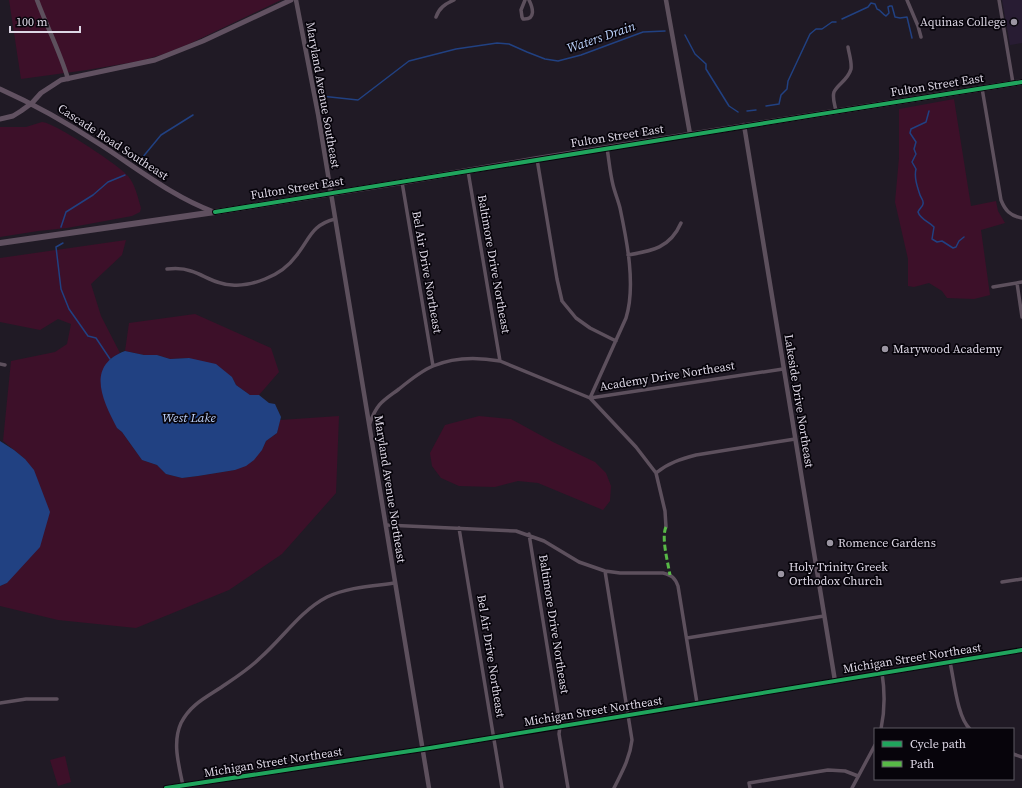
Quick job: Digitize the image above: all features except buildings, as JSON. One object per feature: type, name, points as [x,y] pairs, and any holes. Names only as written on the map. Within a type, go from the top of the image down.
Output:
[{"type":"main road","points":[[0,119],[13,116],[32,103],[41,93],[61,80],[145,63],[162,58],[217,35],[291,0]]},
{"type":"main road","name":"Fulton Street East","points":[[0,243],[215,212],[744,125],[1022,82]]},
{"type":"main road","name":"Cascade Road Southeast","points":[[0,89],[32,103],[82,133],[174,193],[196,205],[215,212]]},
{"type":"main road","name":"Michigan Street Northeast","points":[[166,788],[422,749],[1022,650]]},
{"type":"street","points":[[37,0],[47,27],[64,63],[68,79]]},
{"type":"street","name":"Maryland Avenue Southeast","points":[[296,0],[318,114],[330,193]]},
{"type":"street","points":[[436,17],[439,10],[447,3],[454,0]]},
{"type":"street","points":[[525,0],[521,13],[523,19],[527,20],[533,14],[533,9],[529,0]]},
{"type":"street","points":[[666,0],[690,134]]},
{"type":"street","points":[[907,0],[921,37]]},
{"type":"street","points":[[999,0],[1013,83]]},
{"type":"street","points":[[836,111],[834,92],[847,77],[850,69],[851,62],[848,47]]},
{"type":"street","points":[[982,88],[1000,200],[1007,212],[1013,216],[1022,218]]},
{"type":"street","name":"Lakeside Drive Northeast","points":[[744,125],[835,681]]},
{"type":"street","points":[[607,148],[612,184],[619,207],[628,255],[630,284],[629,309],[590,398],[636,447],[656,473],[665,511],[666,528]]},
{"type":"street","points":[[537,159],[562,301],[576,318],[590,328],[616,341]]},
{"type":"street","name":"Baltimore Drive Northeast","points":[[468,171],[500,361]]},
{"type":"street","name":"Bel Air Drive Northeast","points":[[402,182],[433,366]]},
{"type":"street","name":"Maryland Avenue Northeast","points":[[330,193],[370,423],[429,788]]},
{"type":"street","points":[[167,269],[178,268],[190,271],[212,280],[230,285],[244,285],[264,280],[280,272],[289,264],[317,226],[327,221],[335,220]]},
{"type":"street","points":[[628,255],[646,252],[661,246],[675,235],[681,223]]},
{"type":"street","points":[[993,287],[1022,282]]},
{"type":"street","points":[[1017,283],[1022,318]]},
{"type":"street","name":"Academy Drive Northeast","points":[[370,423],[375,410],[381,403],[416,376],[433,366],[451,361],[485,358],[500,361],[590,398],[783,368]]},
{"type":"street","points":[[0,364],[5,365]]},
{"type":"street","points":[[656,473],[681,458],[795,439]]},
{"type":"street","points":[[386,525],[516,531],[529,534],[544,541],[579,562],[605,571],[620,573],[664,572],[670,574],[676,580],[678,586],[697,703]]},
{"type":"street","name":"Bel Air Drive Northeast","points":[[460,528],[502,788]]},
{"type":"street","name":"Baltimore Drive Northeast","points":[[529,534],[560,726],[559,734],[568,788]]},
{"type":"street","points":[[605,571],[632,740],[630,755],[614,788]]},
{"type":"street","points":[[1002,582],[1022,579]]},
{"type":"street","points":[[182,786],[177,753],[177,741],[181,725],[190,709],[260,659],[300,617],[318,602],[342,592],[395,583]]},
{"type":"street","points":[[687,638],[824,616]]},
{"type":"street","points":[[950,662],[960,713],[969,728]]},
{"type":"street","points":[[881,728],[885,699],[882,673]]},
{"type":"street","points":[[0,703],[26,699],[57,699]]},
{"type":"street","points":[[852,788],[874,747]]},
{"type":"street","points":[[750,788],[749,783],[828,770],[845,771],[858,776]]},
{"type":"shaded area","points":[[9,0],[281,0],[189,44],[164,54],[140,61],[21,79]]},
{"type":"shaded area","name":"Aquinas College","points":[[1002,0],[1022,0],[1022,43],[1010,45]]},
{"type":"shaded area","points":[[954,99],[971,206],[996,201],[998,211],[1005,223],[981,230],[990,295],[974,299],[947,298],[942,291],[929,283],[914,287],[908,286],[908,259],[895,202],[899,158],[899,109]]},
{"type":"shaded area","points":[[42,122],[72,136],[128,176],[134,187],[141,208],[140,212],[132,216],[67,228],[0,237],[0,127],[26,127]]},
{"type":"shaded area","points":[[126,240],[122,255],[91,284],[101,316],[120,353],[110,359],[117,428],[122,432],[142,460],[157,465],[166,474],[182,478],[235,470],[262,450],[266,441],[277,433],[280,420],[339,416],[336,493],[282,554],[229,590],[136,628],[58,620],[0,606],[0,586],[7,583],[25,459],[3,441],[11,361],[55,352],[67,344],[71,324],[58,319],[40,330],[0,322],[0,258]]},
{"type":"shaded area","points":[[195,314],[271,348],[279,372],[259,395],[250,395],[236,385],[232,377],[189,358],[170,359],[157,355],[144,355],[125,351],[129,323]]},
{"type":"shaded area","points":[[479,416],[511,419],[553,442],[595,462],[606,473],[611,486],[610,501],[603,510],[538,483],[518,481],[495,487],[459,486],[441,478],[432,466],[430,453],[445,425]]},
{"type":"shaded area","points":[[65,756],[71,782],[58,786],[50,760]]},
{"type":"water","name":"West Lake","points":[[125,351],[144,355],[157,355],[170,359],[189,358],[216,364],[232,377],[236,385],[250,395],[259,395],[269,403],[275,404],[281,417],[277,433],[266,441],[262,450],[254,460],[246,466],[235,470],[182,478],[166,474],[157,465],[142,460],[122,432],[117,428],[103,396],[101,375],[105,366],[113,358]]},
{"type":"water","points":[[0,441],[25,459],[34,470],[50,512],[40,547],[7,583],[0,586]]},
{"type":"waterway","name":"Waters Drain","points":[[842,19],[868,7],[871,3],[875,4],[877,9],[886,16],[889,13],[888,7],[892,6],[895,17],[907,17],[912,38]]},
{"type":"waterway","name":"Waters Drain","points":[[766,106],[779,104],[781,95],[787,89],[788,81],[810,34],[816,29],[822,29],[832,22],[836,22]]},
{"type":"waterway","name":"Waters Drain","points":[[321,96],[358,100],[409,61],[456,49],[497,43],[509,44],[545,59],[558,61],[581,55],[643,32],[665,31]]},
{"type":"waterway","name":"Waters Drain","points":[[685,35],[695,54],[706,64],[706,69],[729,106],[738,112]]},
{"type":"waterway","name":"Waters Drain","points":[[747,111],[756,110]]},
{"type":"waterway","name":"Waters Drain","points":[[929,111],[926,122],[911,129],[910,133],[916,142],[914,149],[916,154],[912,162],[916,169],[916,182],[923,201],[923,205],[918,212],[923,219],[934,227],[932,239],[937,242],[942,241],[953,248],[956,247],[959,241],[964,237]]},
{"type":"waterway","name":"Waters Drain","points":[[142,158],[161,135],[193,115]]},
{"type":"waterway","name":"Waters Drain","points":[[61,227],[66,212],[93,195],[108,182],[125,175]]},
{"type":"waterway","name":"Waters Drain","points":[[63,243],[56,247],[61,289],[69,309],[88,336],[96,338],[110,359]]},
{"type":"marked path","points":[[666,527],[664,537],[670,575]]},
{"type":"cycle path","points":[[215,212],[1022,82]]},
{"type":"cycle path","points":[[166,788],[430,748],[1022,650]]},
{"type":"place","name":"Aquinas College","points":[[1014,22]]},
{"type":"place","name":"Marywood Academy","points":[[885,349]]},
{"type":"place","name":"Romence Gardens","points":[[830,543]]},
{"type":"place","name":"Holy Trinity Greek Orthodox Church","points":[[781,574]]}]
